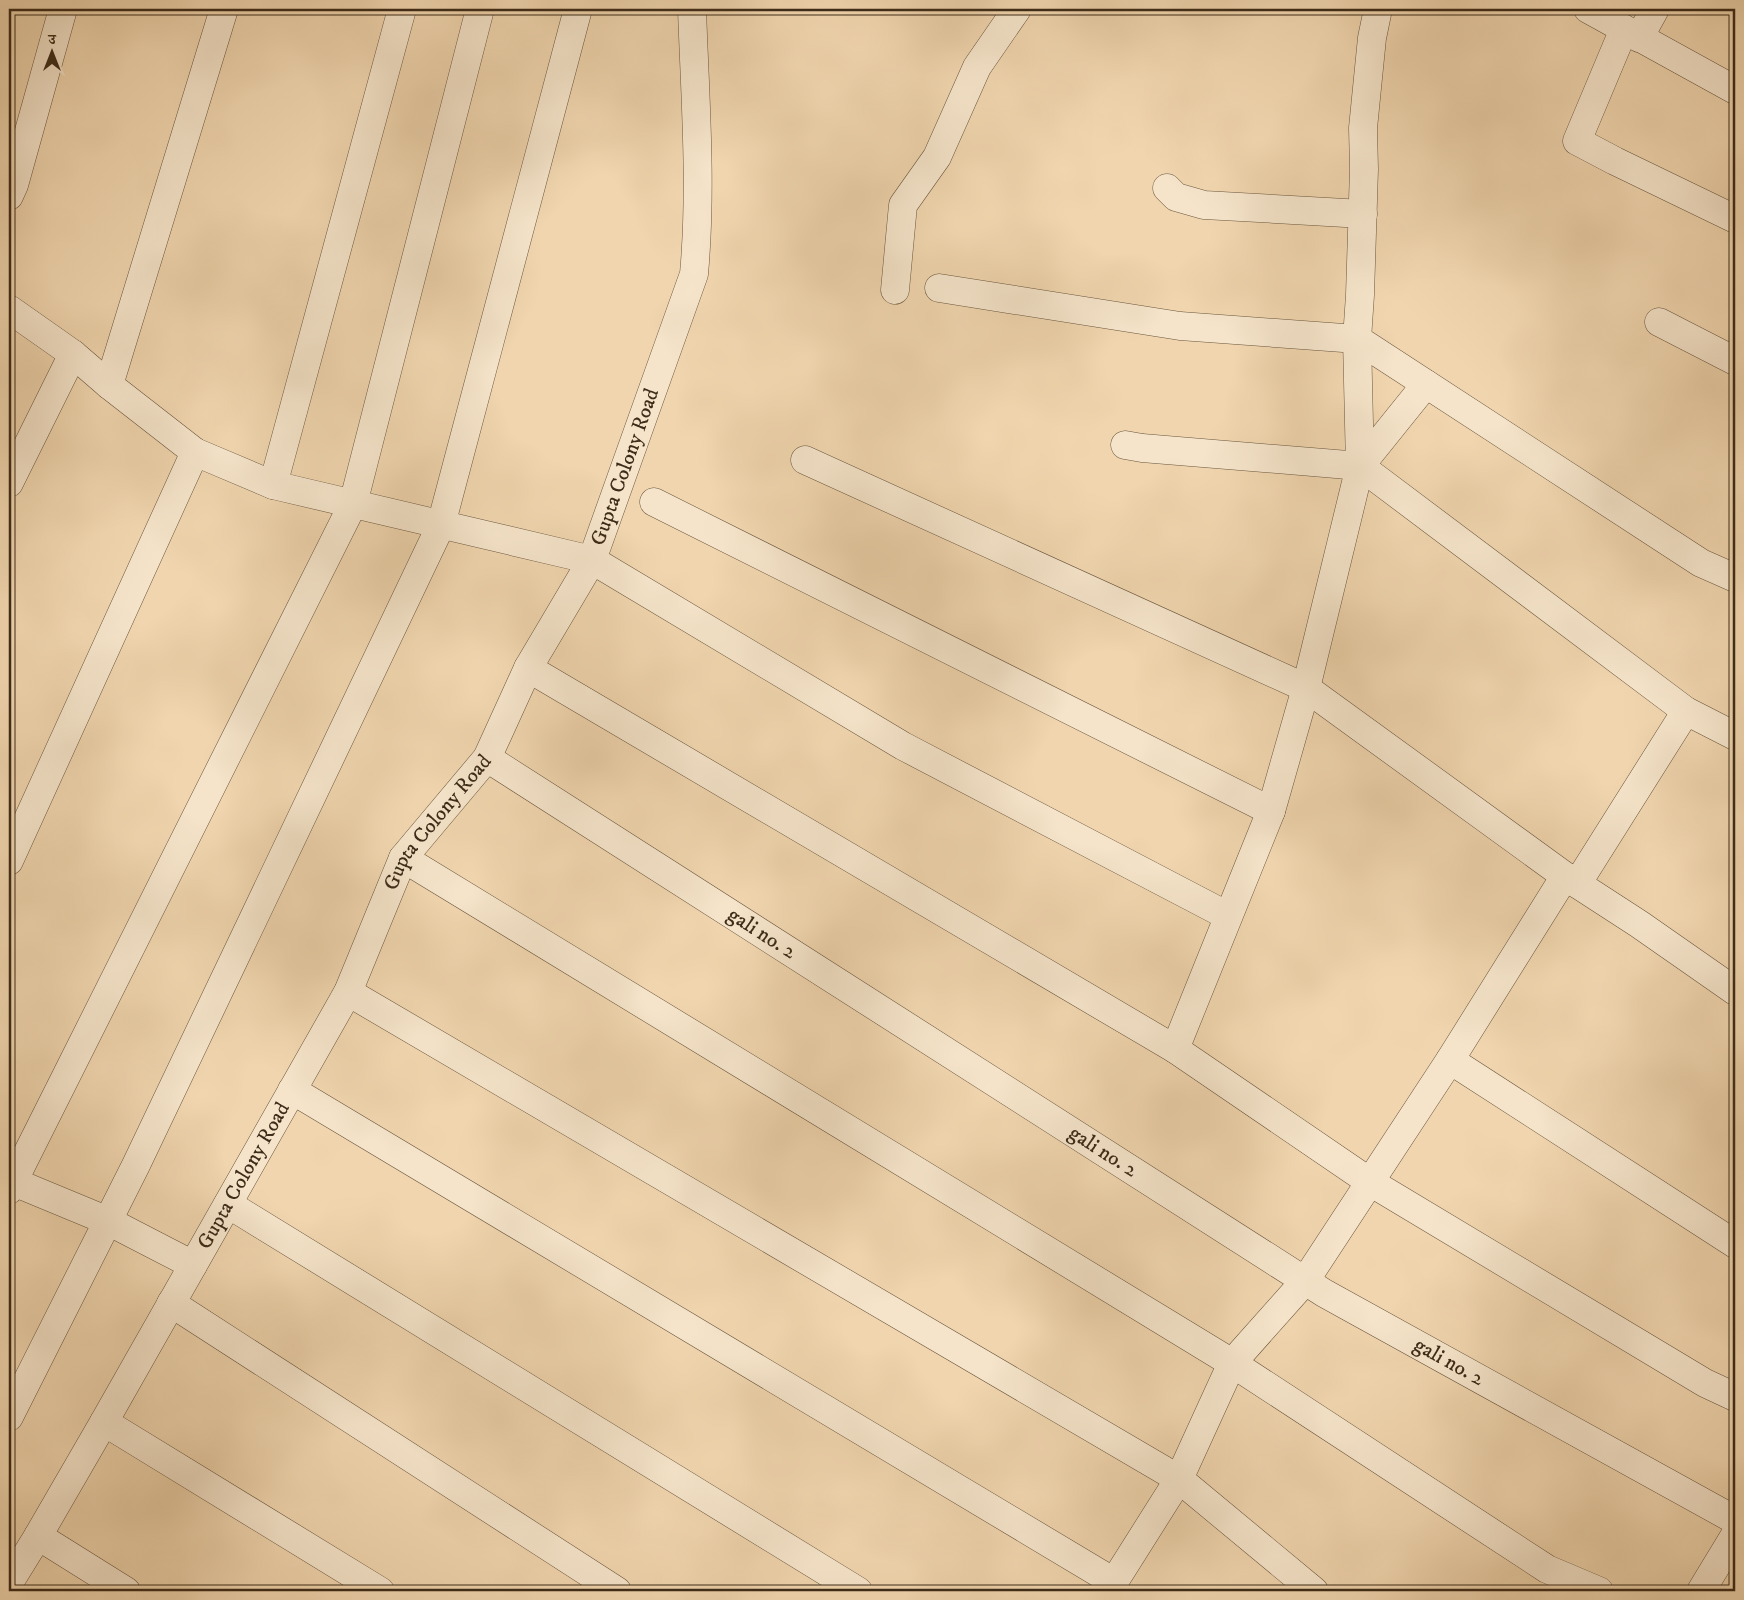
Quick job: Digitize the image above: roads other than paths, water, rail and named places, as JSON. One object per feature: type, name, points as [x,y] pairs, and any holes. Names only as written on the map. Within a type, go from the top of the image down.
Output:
[{"type":"street","points":[[9,196],[14,185],[63,9]]},
{"type":"street","points":[[109,385],[224,9]]},
{"type":"street","points":[[273,485],[402,9]]},
{"type":"street","points":[[193,1265],[108,1221],[10,1184],[353,504],[480,9]]},
{"type":"street","points":[[9,1417],[108,1221],[441,524],[578,9]]},
{"type":"street","name":"Gupta Colony Road","points":[[9,1583],[104,1422],[348,992],[403,858],[487,758],[528,668],[592,560],[694,274],[698,190],[692,9]]},
{"type":"street","points":[[895,290],[903,205],[937,157],[977,67],[1017,9]]},
{"type":"street","points":[[1175,1049],[1271,810],[1306,688],[1360,466],[1356,339],[1360,296],[1363,214],[1363,128],[1372,38],[1378,9]]},
{"type":"street","points":[[1588,9],[1735,90]]},
{"type":"street","points":[[1656,9],[1631,34],[1578,141],[1735,219]]},
{"type":"street","points":[[1167,188],[1176,196],[1204,205],[1363,214]]},
{"type":"street","points":[[939,288],[1180,326],[1356,339],[1701,563],[1735,578]]},
{"type":"street","points":[[9,309],[73,354],[109,385],[195,452],[273,485],[592,560],[902,746],[1228,916]]},
{"type":"street","points":[[1659,322],[1735,361]]},
{"type":"street","points":[[9,483],[73,354]]},
{"type":"street","points":[[1360,466],[1426,384]]},
{"type":"street","points":[[1125,445],[1360,466],[1686,711],[1735,736]]},
{"type":"street","points":[[9,861],[195,452]]},
{"type":"street","points":[[804,460],[1306,688],[1571,880],[1639,924],[1735,991]]},
{"type":"street","points":[[654,502],[1271,810]]},
{"type":"street","points":[[528,668],[1175,1049],[1370,1182],[1705,1383],[1735,1397]]},
{"type":"street","points":[[292,1090],[1117,1588],[1179,1479],[1232,1363],[1305,1281],[1450,1060],[1686,711]]},
{"type":"street","name":"gali no. 2","points":[[487,758],[1305,1281],[1735,1520]]},
{"type":"street","points":[[403,858],[1232,1363],[1547,1568],[1599,1591]]},
{"type":"street","points":[[348,992],[1179,1479],[1314,1591]]},
{"type":"street","points":[[1450,1060],[1735,1244]]},
{"type":"street","points":[[228,1204],[858,1591]]},
{"type":"street","points":[[171,1304],[617,1591]]},
{"type":"street","points":[[104,1422],[380,1591]]},
{"type":"street","points":[[1701,1591],[1735,1535]]},
{"type":"street","points":[[38,1536],[126,1591]]}]
